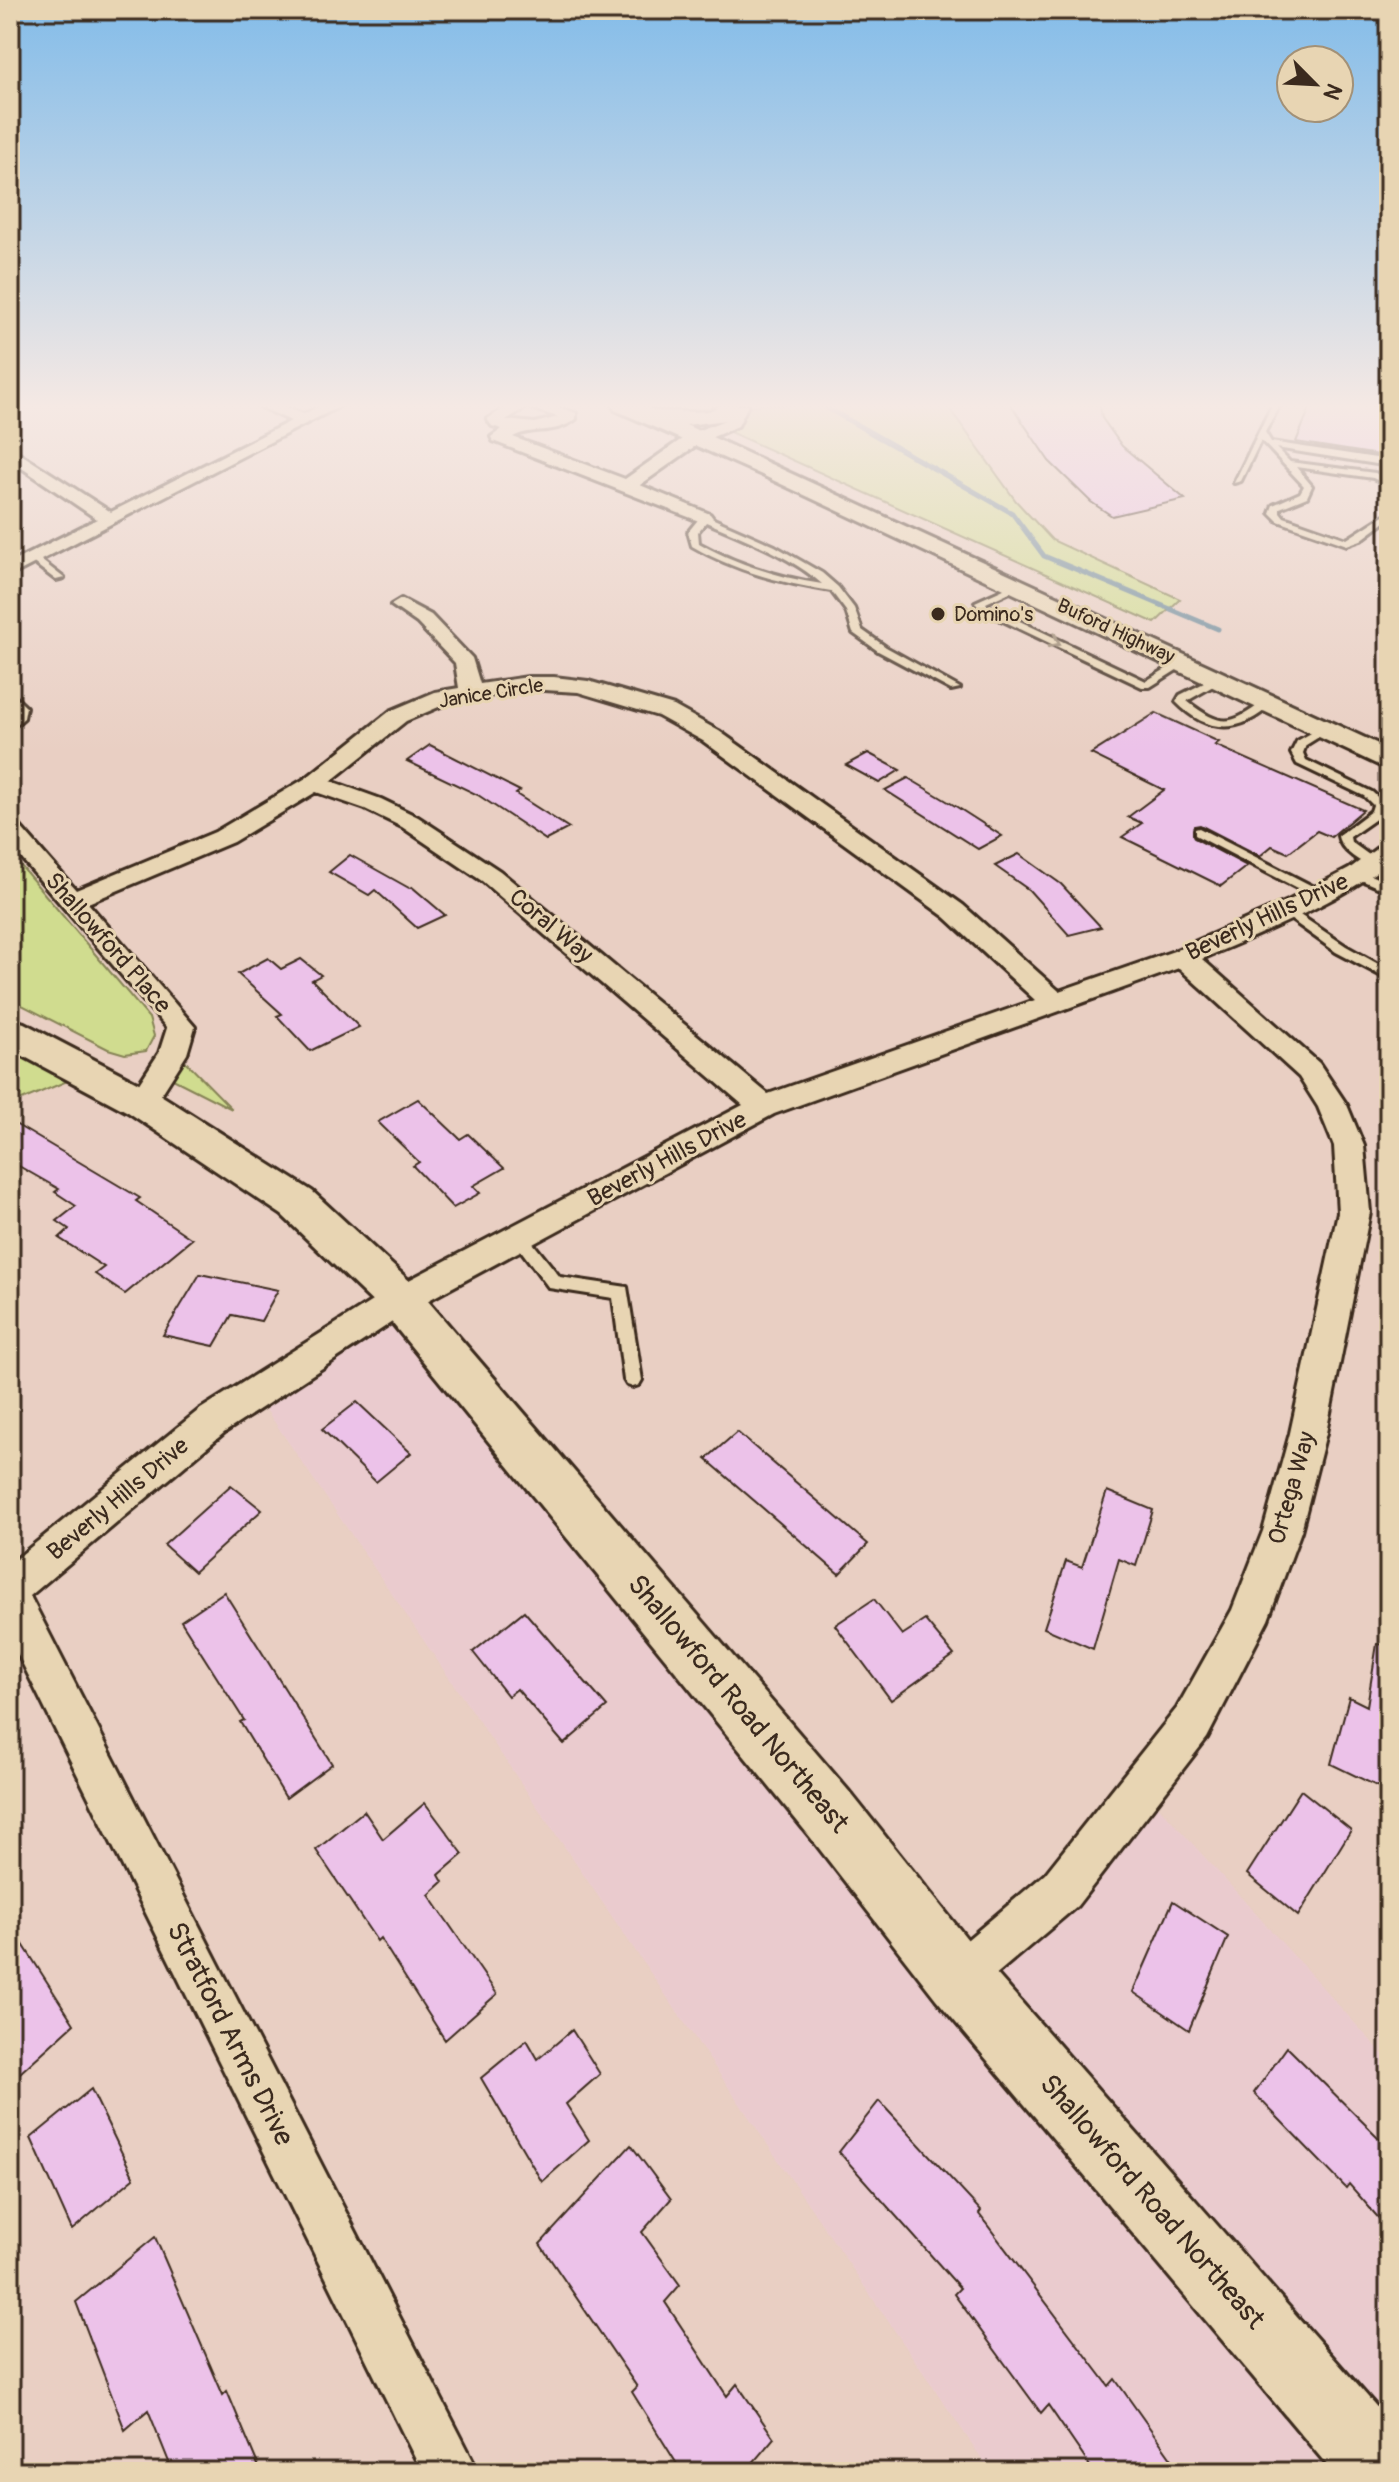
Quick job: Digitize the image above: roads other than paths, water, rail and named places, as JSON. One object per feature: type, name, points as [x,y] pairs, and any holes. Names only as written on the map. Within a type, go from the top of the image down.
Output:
[{"type":"main road","name":"Buford Highway","points":[[879,521],[1389,761]]},
{"type":"main road","name":"Shallowford Road Northeast","points":[[10,1032],[142,1102],[297,1203],[400,1300],[832,1817],[958,1977],[1383,2472]]},
{"type":"street","points":[[10,570],[107,521]]},
{"type":"street","points":[[401,605],[424,619],[465,662],[471,692]]},
{"type":"street","name":"Janice Circle","points":[[71,901],[224,837],[314,783],[398,716],[443,697],[528,683],[554,683],[580,686],[666,711],[711,736],[954,911],[1054,1002]]},
{"type":"street","name":"Coral Way","points":[[314,783],[373,804],[410,822],[491,876],[764,1107]]},
{"type":"street","name":"Shallowford Place","points":[[10,830],[181,1027],[173,1054],[142,1102]]},
{"type":"street","name":"Beverly Hills Drive","points":[[10,1588],[212,1421],[400,1300],[764,1107],[1183,957],[1288,911],[1373,863]]},
{"type":"street","name":"Ortega Way","points":[[958,1977],[1061,1890],[1192,1723],[1248,1620],[1282,1531],[1308,1433],[1354,1212],[1349,1146],[1332,1105],[1309,1070],[1183,957]]},
{"type":"street","name":"Stratford Arms Drive","points":[[10,1597],[451,2472]]},
{"type":"lane","points":[[702,521],[693,532],[695,544],[709,553],[777,580],[835,589]]},
{"type":"lane","points":[[711,521],[764,544],[815,574],[835,589],[855,616],[857,631],[882,649],[955,688]]},
{"type":"lane","points":[[1286,521],[1347,542],[1381,521]]},
{"type":"lane","points":[[34,559],[59,578]]},
{"type":"lane","points":[[1018,586],[980,602],[984,608],[1146,685],[1183,663]]},
{"type":"lane","points":[[1218,679],[1184,697],[1181,702],[1191,710],[1225,724],[1235,724],[1268,703]]},
{"type":"lane","points":[[10,695],[21,707],[20,716],[10,727]]},
{"type":"lane","points":[[1324,730],[1301,743],[1297,753],[1301,762],[1368,794],[1379,804],[1376,813],[1344,836],[1345,843],[1373,863],[1389,888]]},
{"type":"lane","points":[[1199,832],[1320,895]]},
{"type":"lane","points":[[1288,911],[1341,949],[1389,976]]},
{"type":"lane","points":[[519,1237],[555,1283],[621,1292],[633,1380]]},
{"type":"waterway","points":[[1018,521],[1044,556],[1218,629]]},
{"type":"place","name":"Domino's","points":[[938,614]]}]
